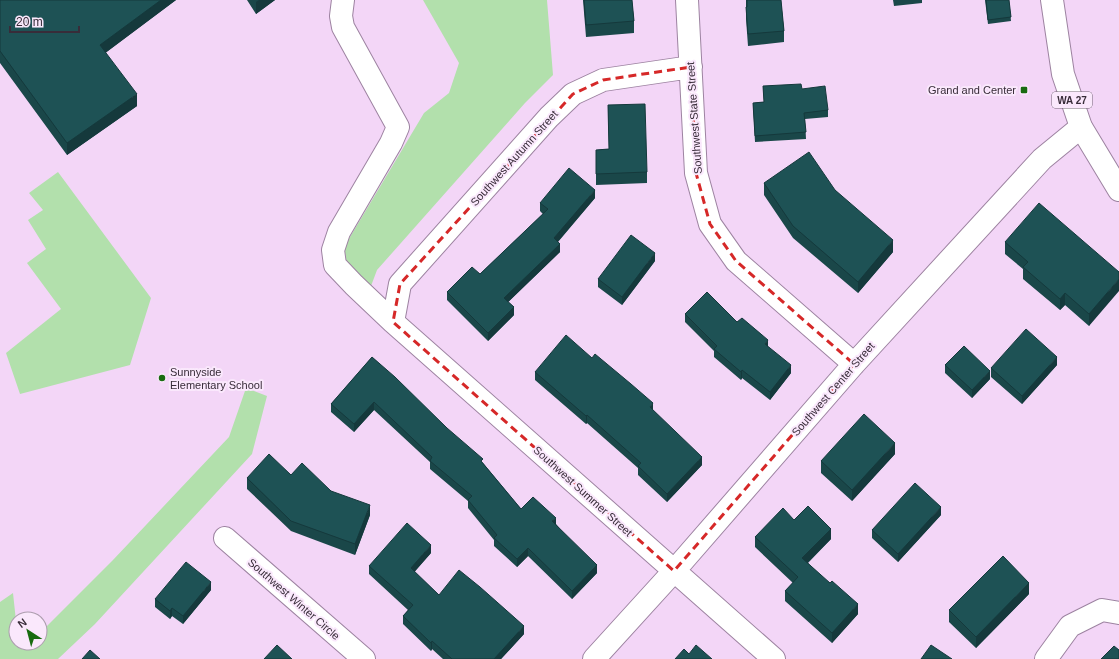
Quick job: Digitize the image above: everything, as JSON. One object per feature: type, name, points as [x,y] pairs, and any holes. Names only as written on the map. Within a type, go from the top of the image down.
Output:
[{"type":"street","name":"Southwest Summer Street","points":[[343,0],[341,16],[343,27],[398,128],[391,143],[339,232],[333,250],[335,265],[393,322],[774,659]]},
{"type":"street","name":"Southwest State Street","points":[[687,0],[696,173],[710,224],[736,261],[854,364]]},
{"type":"street","name":"WA 27","points":[[1052,0],[1063,74],[1081,127],[1119,190]]},
{"type":"street","name":"Southwest Autumn Street","points":[[393,322],[400,284],[549,117],[574,94],[603,80],[691,67]]},
{"type":"street","name":"Southwest Center Street","points":[[594,659],[674,571],[854,364],[1042,159],[1081,127]]},
{"type":"street","name":"Southwest Winter Circle","points":[[225,538],[364,659]]},
{"type":"street","points":[[1046,659],[1070,626],[1111,611]]},
{"type":"highlighted area","points":[[691,67],[696,173],[710,224],[736,261],[854,364],[674,571],[393,322],[400,284],[573,94],[603,80]]},
{"type":"green space","points":[[423,0],[547,0],[553,75],[525,103],[377,270],[371,286],[347,265],[344,247],[424,113],[449,93],[459,63]]},
{"type":"green space","points":[[58,172],[151,298],[130,365],[20,394],[6,353],[61,309],[27,263],[46,249],[28,220],[43,210],[29,193]]},
{"type":"green space","points":[[246,388],[267,396],[252,454],[95,624],[58,659],[0,659],[0,602],[13,593],[15,611],[8,611],[8,651],[48,651],[48,625],[113,560],[229,437]]},
{"type":"building","points":[[0,0],[161,0],[100,45],[137,94],[67,143],[0,51]]},
{"type":"building","points":[[584,0],[632,0],[634,21],[586,25]]},
{"type":"building","points":[[747,0],[781,0],[784,31],[748,34],[746,7]]},
{"type":"building","points":[[986,0],[1009,0],[1011,17],[988,20]]},
{"type":"building","points":[[801,84],[802,89],[825,86],[828,110],[804,113],[806,132],[755,136],[753,103],[764,102],[763,86]]},
{"type":"building","points":[[645,104],[647,172],[596,174],[596,150],[609,149],[608,105]]},
{"type":"building","points":[[809,152],[835,190],[893,240],[858,282],[793,226],[764,183]]},
{"type":"building","points":[[569,168],[595,190],[554,238],[560,244],[504,298],[514,307],[488,333],[447,292],[472,267],[480,274],[548,209],[540,203]]},
{"type":"building","points":[[1039,203],[1119,272],[1119,279],[1089,314],[1065,293],[1060,299],[1023,267],[1028,262],[1005,242]]},
{"type":"building","points":[[631,235],[655,253],[622,297],[598,279]]},
{"type":"building","points":[[707,292],[737,322],[742,318],[768,340],[765,344],[791,365],[770,392],[742,370],[741,372],[714,349],[717,346],[685,314]]},
{"type":"building","points":[[1026,329],[1057,357],[1022,396],[991,368]]},
{"type":"building","points":[[566,335],[592,358],[595,354],[653,403],[650,407],[702,457],[667,494],[638,466],[641,463],[587,415],[586,416],[535,372]]},
{"type":"building","points":[[964,346],[990,371],[972,390],[945,365]]},
{"type":"building","points":[[372,357],[395,377],[447,428],[483,459],[481,461],[521,509],[533,497],[556,518],[552,521],[597,565],[572,591],[528,548],[517,559],[494,538],[497,535],[468,500],[472,496],[430,461],[432,457],[374,402],[354,424],[331,404]]},
{"type":"building","points":[[864,414],[895,443],[852,490],[821,461]]},
{"type":"building","points":[[269,454],[291,475],[302,463],[331,491],[370,505],[355,544],[291,521],[247,478]]},
{"type":"building","points":[[915,483],[941,507],[898,554],[872,530]]},
{"type":"building","points":[[808,506],[831,529],[802,558],[830,583],[832,581],[858,604],[832,633],[785,591],[798,577],[755,537],[783,508],[794,520]]},
{"type":"building","points":[[407,523],[431,545],[411,568],[439,595],[459,570],[524,626],[494,659],[452,659],[432,641],[431,643],[403,616],[413,605],[369,566]]},
{"type":"building","points":[[1003,556],[1029,583],[976,637],[949,610]]},
{"type":"building","points":[[186,562],[211,582],[183,616],[172,608],[170,611],[155,599]]},
{"type":"building","points":[[277,645],[292,659],[264,659]]},
{"type":"building","points":[[696,645],[712,659],[675,659],[684,649],[689,654]]},
{"type":"building","points":[[931,645],[952,659],[921,659]]},
{"type":"building","points":[[1114,646],[1119,650],[1119,659],[1101,659]]},
{"type":"building","points":[[90,650],[100,659],[82,659]]},
{"type":"place","name":"Grand and Center","points":[[1024,90]]},
{"type":"place","name":"Sunnyside Elementary School","points":[[162,378]]}]
